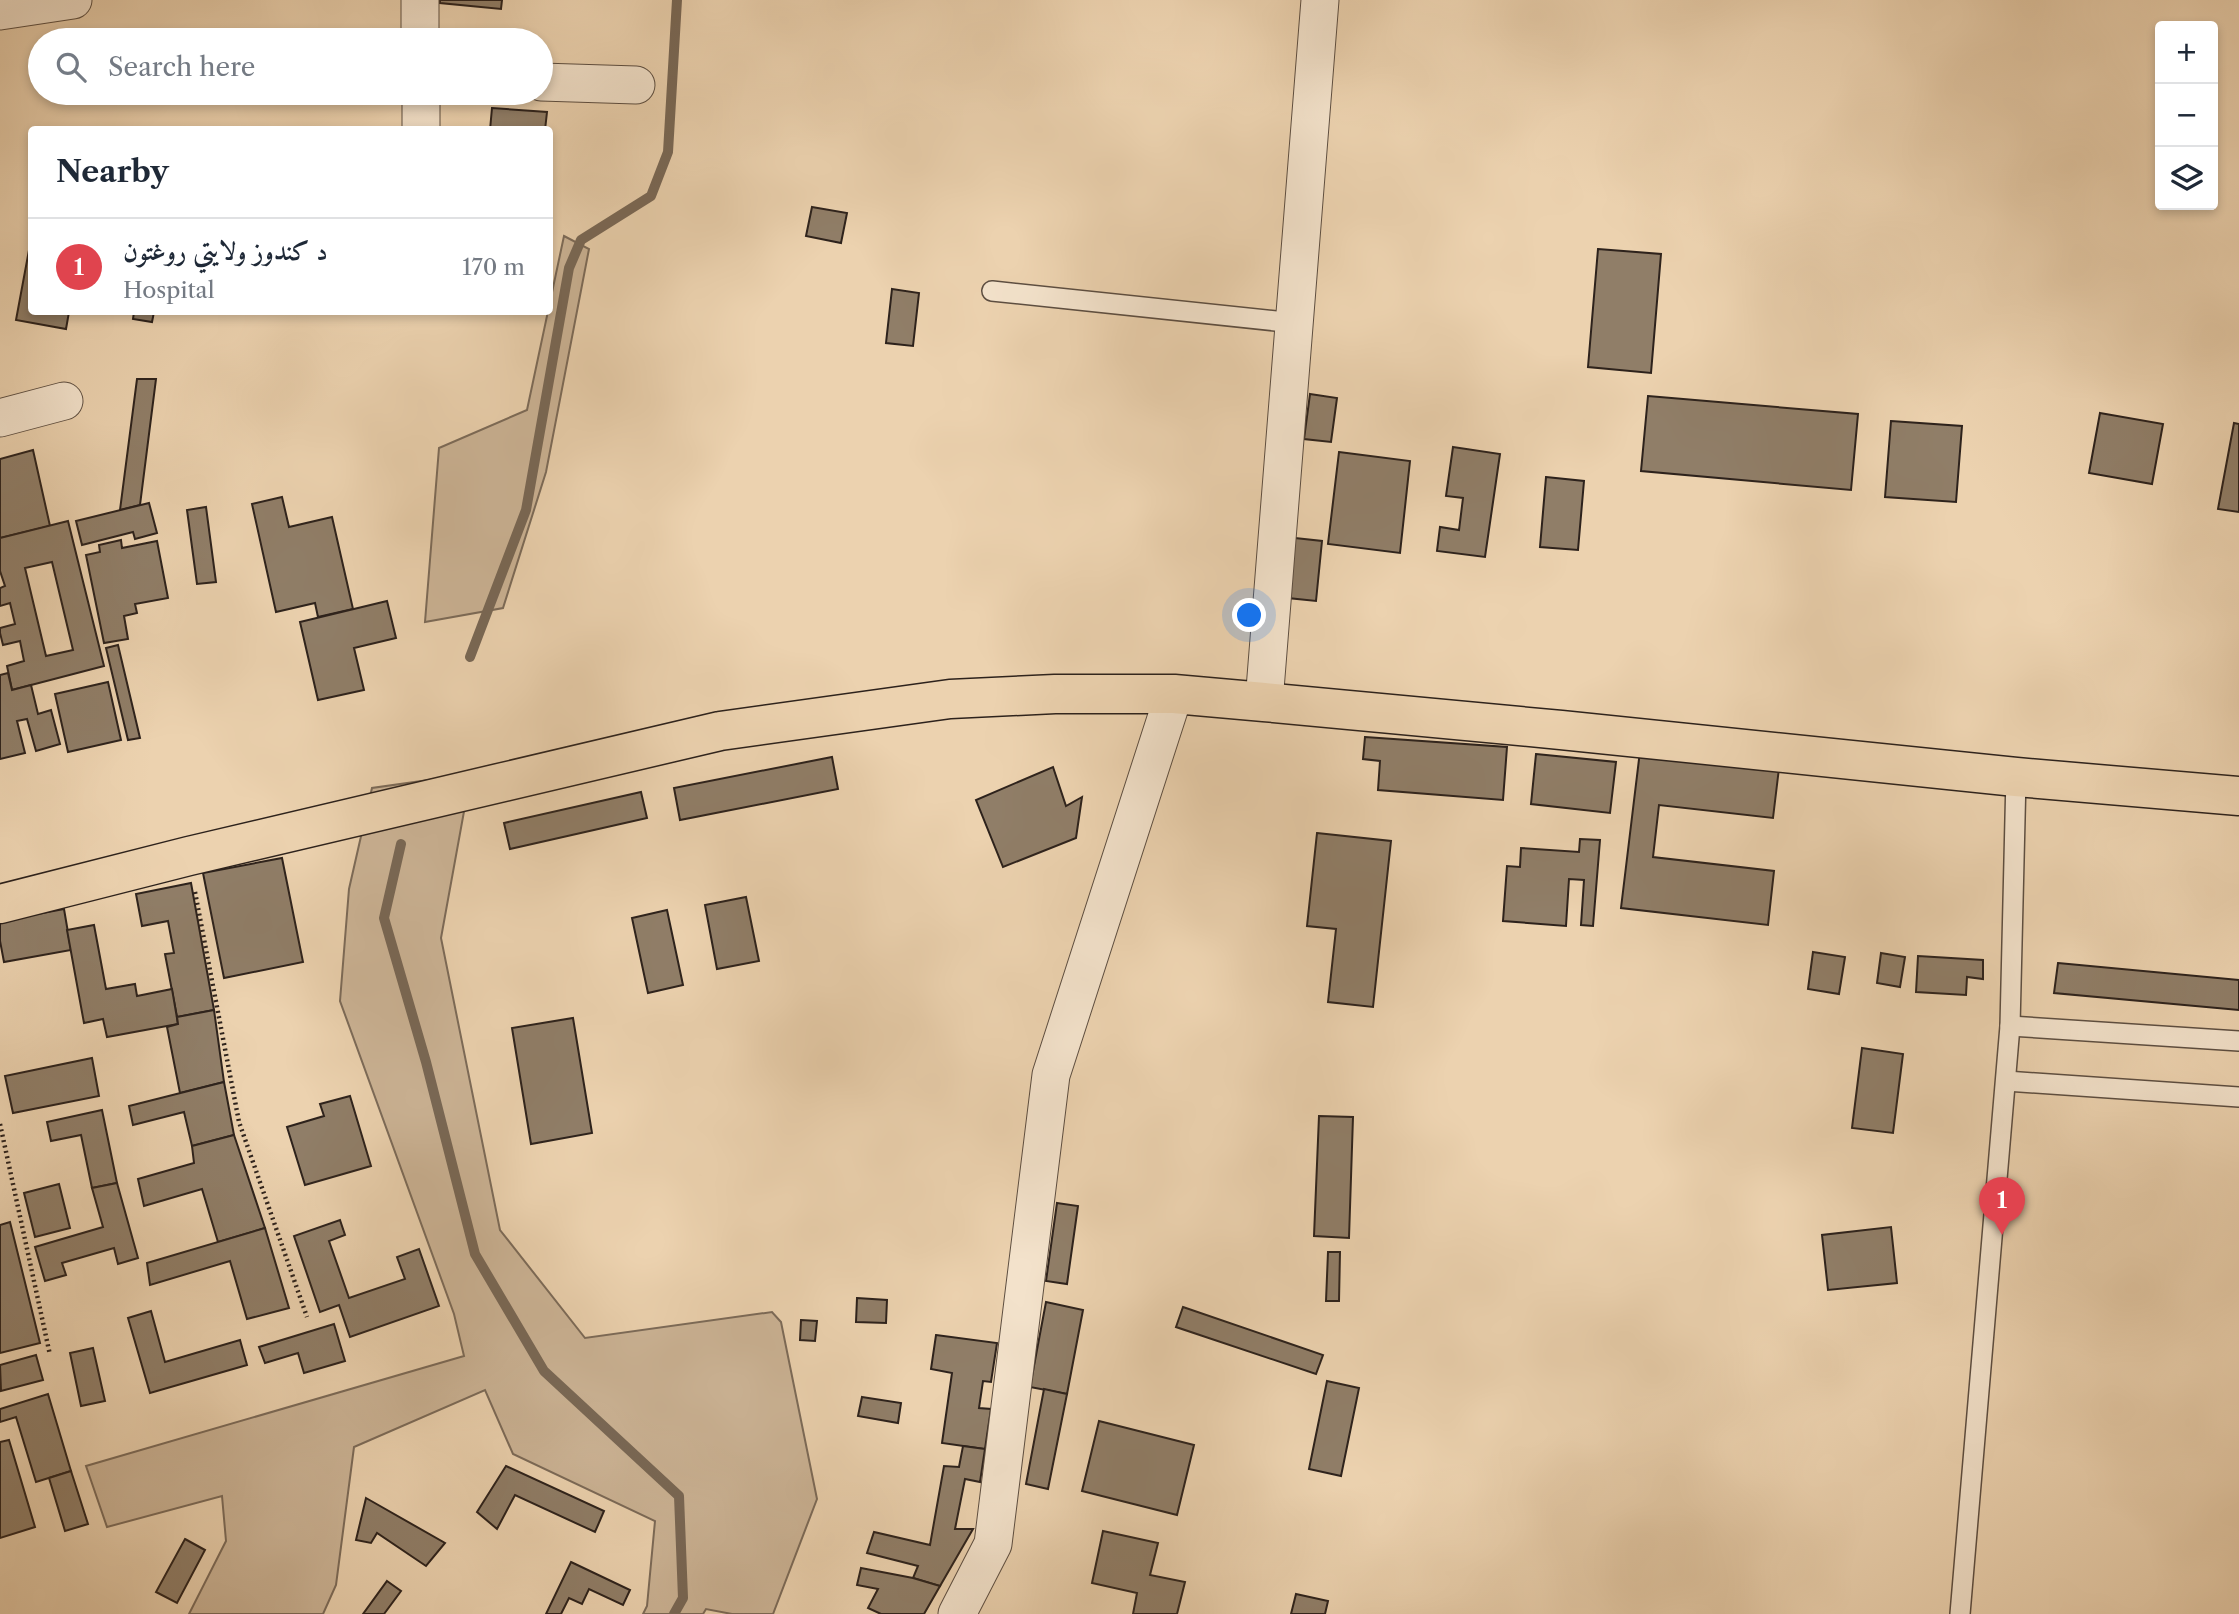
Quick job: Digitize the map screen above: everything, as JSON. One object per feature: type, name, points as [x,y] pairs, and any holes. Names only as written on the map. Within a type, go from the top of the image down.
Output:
[{"type":"highway","points":[[0,904],[188,856],[720,731],[950,699],[1055,694],[1174,694],[1548,728],[2016,777],[2239,796]]},
{"type":"street","points":[[0,11],[73,0]]},
{"type":"street","points":[[420,0],[420,28]]},
{"type":"street","points":[[1264,702],[1320,0]]},
{"type":"street","points":[[553,82],[636,85]]},
{"type":"street","points":[[421,105],[421,126]]},
{"type":"street","points":[[0,418],[64,401]]},
{"type":"street","points":[[957,1614],[993,1544],[1051,1075],[1174,694]]},
{"type":"lane","points":[[992,291],[1295,323]]},
{"type":"lane","points":[[1960,1614],[2010,1026],[2016,777]]},
{"type":"lane","points":[[2010,1026],[2239,1041]]},
{"type":"lane","points":[[2006,1081],[2239,1097]]},
{"type":"path","points":[[188,856],[239,1122],[307,1317]]},
{"type":"path","points":[[0,1125],[50,1355]]},
{"type":"shaded area","points":[[564,236],[589,249],[546,472],[503,608],[425,622],[439,448],[527,410],[547,315],[553,315],[553,288]]},
{"type":"shaded area","points":[[465,775],[467,795],[441,938],[500,1230],[585,1338],[772,1312],[781,1322],[817,1499],[773,1614],[732,1614],[706,1609],[703,1614],[643,1614],[647,1606],[655,1521],[513,1454],[485,1390],[354,1447],[336,1585],[323,1614],[189,1614],[226,1541],[222,1496],[107,1527],[86,1466],[464,1356],[454,1314],[340,1001],[349,889],[372,788]]},
{"type":"building","points":[[440,0],[502,0],[501,9],[440,3]]},
{"type":"building","points":[[492,108],[547,112],[545,126],[490,126]]},
{"type":"building","points":[[812,207],[847,213],[841,243],[806,236]]},
{"type":"building","points":[[1598,249],[1661,254],[1651,373],[1588,367]]},
{"type":"building","points":[[28,255],[28,315],[68,315],[66,329],[16,320]]},
{"type":"building","points":[[892,289],[919,293],[913,346],[886,343]]},
{"type":"building","points":[[134,315],[153,315],[152,322],[133,319]]},
{"type":"building","points":[[137,379],[156,379],[140,505],[120,510]]},
{"type":"building","points":[[1310,394],[1337,398],[1331,442],[1304,439]]},
{"type":"building","points":[[1648,396],[1858,414],[1851,490],[1641,471]]},
{"type":"building","points":[[2100,413],[2163,424],[2152,484],[2089,473]]},
{"type":"building","points":[[1891,421],[1962,426],[1956,502],[1885,497]]},
{"type":"building","points":[[2234,423],[2239,424],[2239,512],[2218,509]]},
{"type":"building","points":[[1453,447],[1500,454],[1485,557],[1437,551],[1440,527],[1459,530],[1463,498],[1446,496]]},
{"type":"building","points":[[33,450],[50,526],[0,538],[0,459]]},
{"type":"building","points":[[1339,452],[1410,461],[1400,553],[1328,544]]},
{"type":"building","points":[[1546,477],[1584,481],[1578,550],[1540,547]]},
{"type":"building","points":[[282,497],[289,527],[332,517],[353,609],[318,617],[315,603],[276,612],[252,504]]},
{"type":"building","points":[[149,503],[157,533],[135,539],[133,532],[82,545],[76,521]]},
{"type":"building","points":[[206,507],[216,582],[197,584],[187,510]]},
{"type":"building","points":[[68,521],[104,666],[12,690],[7,666],[24,661],[20,641],[3,645],[0,633],[0,628],[15,624],[10,603],[0,606],[0,588],[5,586],[0,571],[0,538]],"holes":[[[52,562],[73,650],[46,656],[25,568]]]},
{"type":"building","points":[[1295,538],[1322,541],[1316,601],[1288,598]]},
{"type":"building","points":[[121,540],[122,548],[157,541],[168,598],[135,604],[137,613],[124,616],[128,639],[104,643],[86,555],[100,552],[99,545]]},
{"type":"building","points":[[387,601],[396,638],[354,648],[364,690],[318,700],[300,622]]},
{"type":"building","points":[[118,645],[140,738],[128,740],[106,648]]},
{"type":"building","points":[[8,673],[12,690],[31,685],[38,714],[51,710],[60,744],[36,751],[27,719],[17,721],[25,753],[0,759],[0,675]]},
{"type":"building","points":[[108,682],[121,740],[68,752],[55,694]]},
{"type":"building","points":[[1365,737],[1507,747],[1503,800],[1378,790],[1380,761],[1363,759]]},
{"type":"building","points":[[1640,751],[1779,768],[1773,818],[1659,805],[1653,857],[1774,871],[1768,925],[1621,908]]},
{"type":"building","points":[[1536,754],[1616,762],[1610,813],[1531,804]]},
{"type":"building","points":[[832,757],[838,789],[680,820],[674,788]]},
{"type":"building","points":[[1053,767],[1066,806],[1082,797],[1076,838],[1003,867],[976,800]]},
{"type":"building","points":[[641,792],[647,818],[510,849],[504,823]]},
{"type":"building","points":[[1317,833],[1391,841],[1373,1007],[1328,1002],[1336,929],[1307,926]]},
{"type":"building","points":[[1580,839],[1600,840],[1593,926],[1581,925],[1584,880],[1569,879],[1566,926],[1503,921],[1507,866],[1520,867],[1521,848],[1579,852]]},
{"type":"building","points":[[282,858],[303,962],[224,978],[203,873]]},
{"type":"building","points":[[191,883],[214,1010],[177,1017],[165,954],[174,953],[168,921],[142,926],[136,894]]},
{"type":"building","points":[[746,897],[759,961],[717,969],[705,905]]},
{"type":"building","points":[[64,909],[71,950],[4,962],[0,921]]},
{"type":"building","points":[[667,910],[683,985],[648,993],[632,918]]},
{"type":"building","points":[[94,925],[106,989],[135,984],[137,996],[172,989],[178,1024],[107,1037],[103,1019],[84,1023],[67,930]]},
{"type":"building","points":[[1813,952],[1845,957],[1839,994],[1808,989]]},
{"type":"building","points":[[1881,953],[1905,957],[1900,987],[1877,983]]},
{"type":"building","points":[[1918,956],[1983,960],[1983,979],[1967,977],[1966,995],[1916,992]]},
{"type":"building","points":[[2058,963],[2239,980],[2239,1010],[2054,993]]},
{"type":"building","points":[[214,1010],[224,1082],[180,1093],[167,1027],[178,1024],[177,1017]]},
{"type":"building","points":[[573,1018],[592,1133],[531,1144],[512,1028]]},
{"type":"building","points":[[1862,1048],[1903,1054],[1893,1133],[1852,1128]]},
{"type":"building","points":[[92,1058],[99,1096],[13,1113],[5,1076]]},
{"type":"building","points":[[224,1082],[234,1135],[192,1146],[184,1112],[133,1125],[129,1106]]},
{"type":"building","points":[[350,1096],[371,1166],[305,1185],[287,1127],[324,1116],[320,1104]]},
{"type":"building","points":[[102,1110],[117,1183],[92,1188],[81,1135],[51,1141],[47,1122]]},
{"type":"building","points":[[1319,1116],[1353,1117],[1349,1238],[1314,1236]]},
{"type":"building","points":[[234,1135],[265,1228],[218,1242],[202,1189],[144,1206],[138,1179],[194,1163],[192,1146]]},
{"type":"building","points":[[117,1183],[138,1258],[118,1264],[114,1248],[62,1263],[66,1275],[45,1281],[35,1247],[103,1227],[92,1188]]},
{"type":"building","points":[[59,1184],[70,1228],[35,1237],[24,1193]]},
{"type":"building","points":[[1057,1203],[1078,1206],[1067,1284],[1046,1281]]},
{"type":"building","points":[[340,1220],[345,1235],[329,1241],[349,1298],[405,1279],[397,1257],[419,1249],[439,1306],[350,1337],[339,1305],[320,1312],[294,1236]]},
{"type":"building","points":[[10,1222],[40,1343],[0,1353],[0,1225]]},
{"type":"building","points":[[1891,1227],[1897,1283],[1828,1290],[1822,1235]]},
{"type":"building","points":[[265,1228],[289,1308],[247,1319],[230,1261],[150,1285],[147,1263]]},
{"type":"building","points":[[1328,1252],[1340,1252],[1339,1301],[1326,1301]]},
{"type":"building","points":[[857,1298],[887,1300],[886,1323],[856,1322]]},
{"type":"building","points":[[1046,1302],[1083,1310],[1067,1394],[1030,1387]]},
{"type":"building","points":[[1183,1307],[1323,1355],[1316,1374],[1176,1327]]},
{"type":"building","points":[[151,1311],[165,1362],[240,1340],[247,1365],[150,1393],[128,1318]]},
{"type":"building","points":[[801,1320],[817,1321],[815,1341],[800,1340]]},
{"type":"building","points":[[334,1324],[345,1361],[304,1373],[298,1353],[265,1363],[259,1347]]},
{"type":"building","points":[[936,1335],[997,1343],[991,1382],[983,1381],[979,1408],[991,1409],[985,1449],[942,1443],[952,1373],[931,1369]]},
{"type":"building","points":[[93,1348],[105,1401],[81,1406],[70,1353]]},
{"type":"building","points":[[36,1355],[43,1380],[1,1391],[0,1365]]},
{"type":"building","points":[[1327,1381],[1359,1388],[1341,1476],[1309,1469]]},
{"type":"building","points":[[1044,1389],[1067,1394],[1048,1489],[1026,1484]]},
{"type":"building","points":[[48,1394],[71,1471],[36,1482],[16,1417],[0,1422],[0,1409]]},
{"type":"building","points":[[862,1397],[901,1403],[898,1423],[858,1416]]},
{"type":"building","points":[[1099,1421],[1194,1445],[1177,1515],[1082,1491]]},
{"type":"building","points":[[9,1440],[35,1527],[0,1538],[0,1442]]},
{"type":"building","points":[[963,1446],[985,1449],[980,1482],[965,1479],[955,1529],[973,1529],[940,1586],[913,1578],[918,1566],[867,1553],[874,1532],[930,1545],[944,1466],[959,1467]]},
{"type":"building","points":[[506,1466],[604,1511],[595,1532],[515,1495],[497,1529],[477,1512]]},
{"type":"building","points":[[71,1471],[88,1524],[65,1531],[49,1478]]},
{"type":"building","points":[[366,1498],[445,1543],[426,1566],[377,1533],[371,1543],[356,1540]]},
{"type":"building","points":[[1103,1531],[1158,1543],[1150,1575],[1185,1582],[1177,1614],[1133,1614],[1137,1593],[1092,1583]]},
{"type":"building","points":[[185,1539],[205,1550],[177,1603],[156,1592]]},
{"type":"building","points":[[571,1562],[630,1590],[623,1605],[589,1589],[582,1604],[569,1598],[561,1614],[546,1614]]},
{"type":"building","points":[[861,1568],[940,1586],[924,1614],[881,1614],[868,1608],[878,1589],[857,1585]]},
{"type":"building","points":[[387,1581],[401,1591],[384,1614],[363,1614]]},
{"type":"building","points":[[1296,1594],[1328,1601],[1325,1614],[1291,1614]]},
{"type":"waterway","points":[[470,657],[526,510],[569,268],[581,240],[651,196],[668,152],[677,0]]},
{"type":"waterway","points":[[401,844],[384,918],[426,1062],[475,1254],[544,1371],[679,1496],[683,1598],[674,1614]]},
{"type":"place","name":"د کندوز ولایتي روغتون","points":[[2002,1235]]}]
